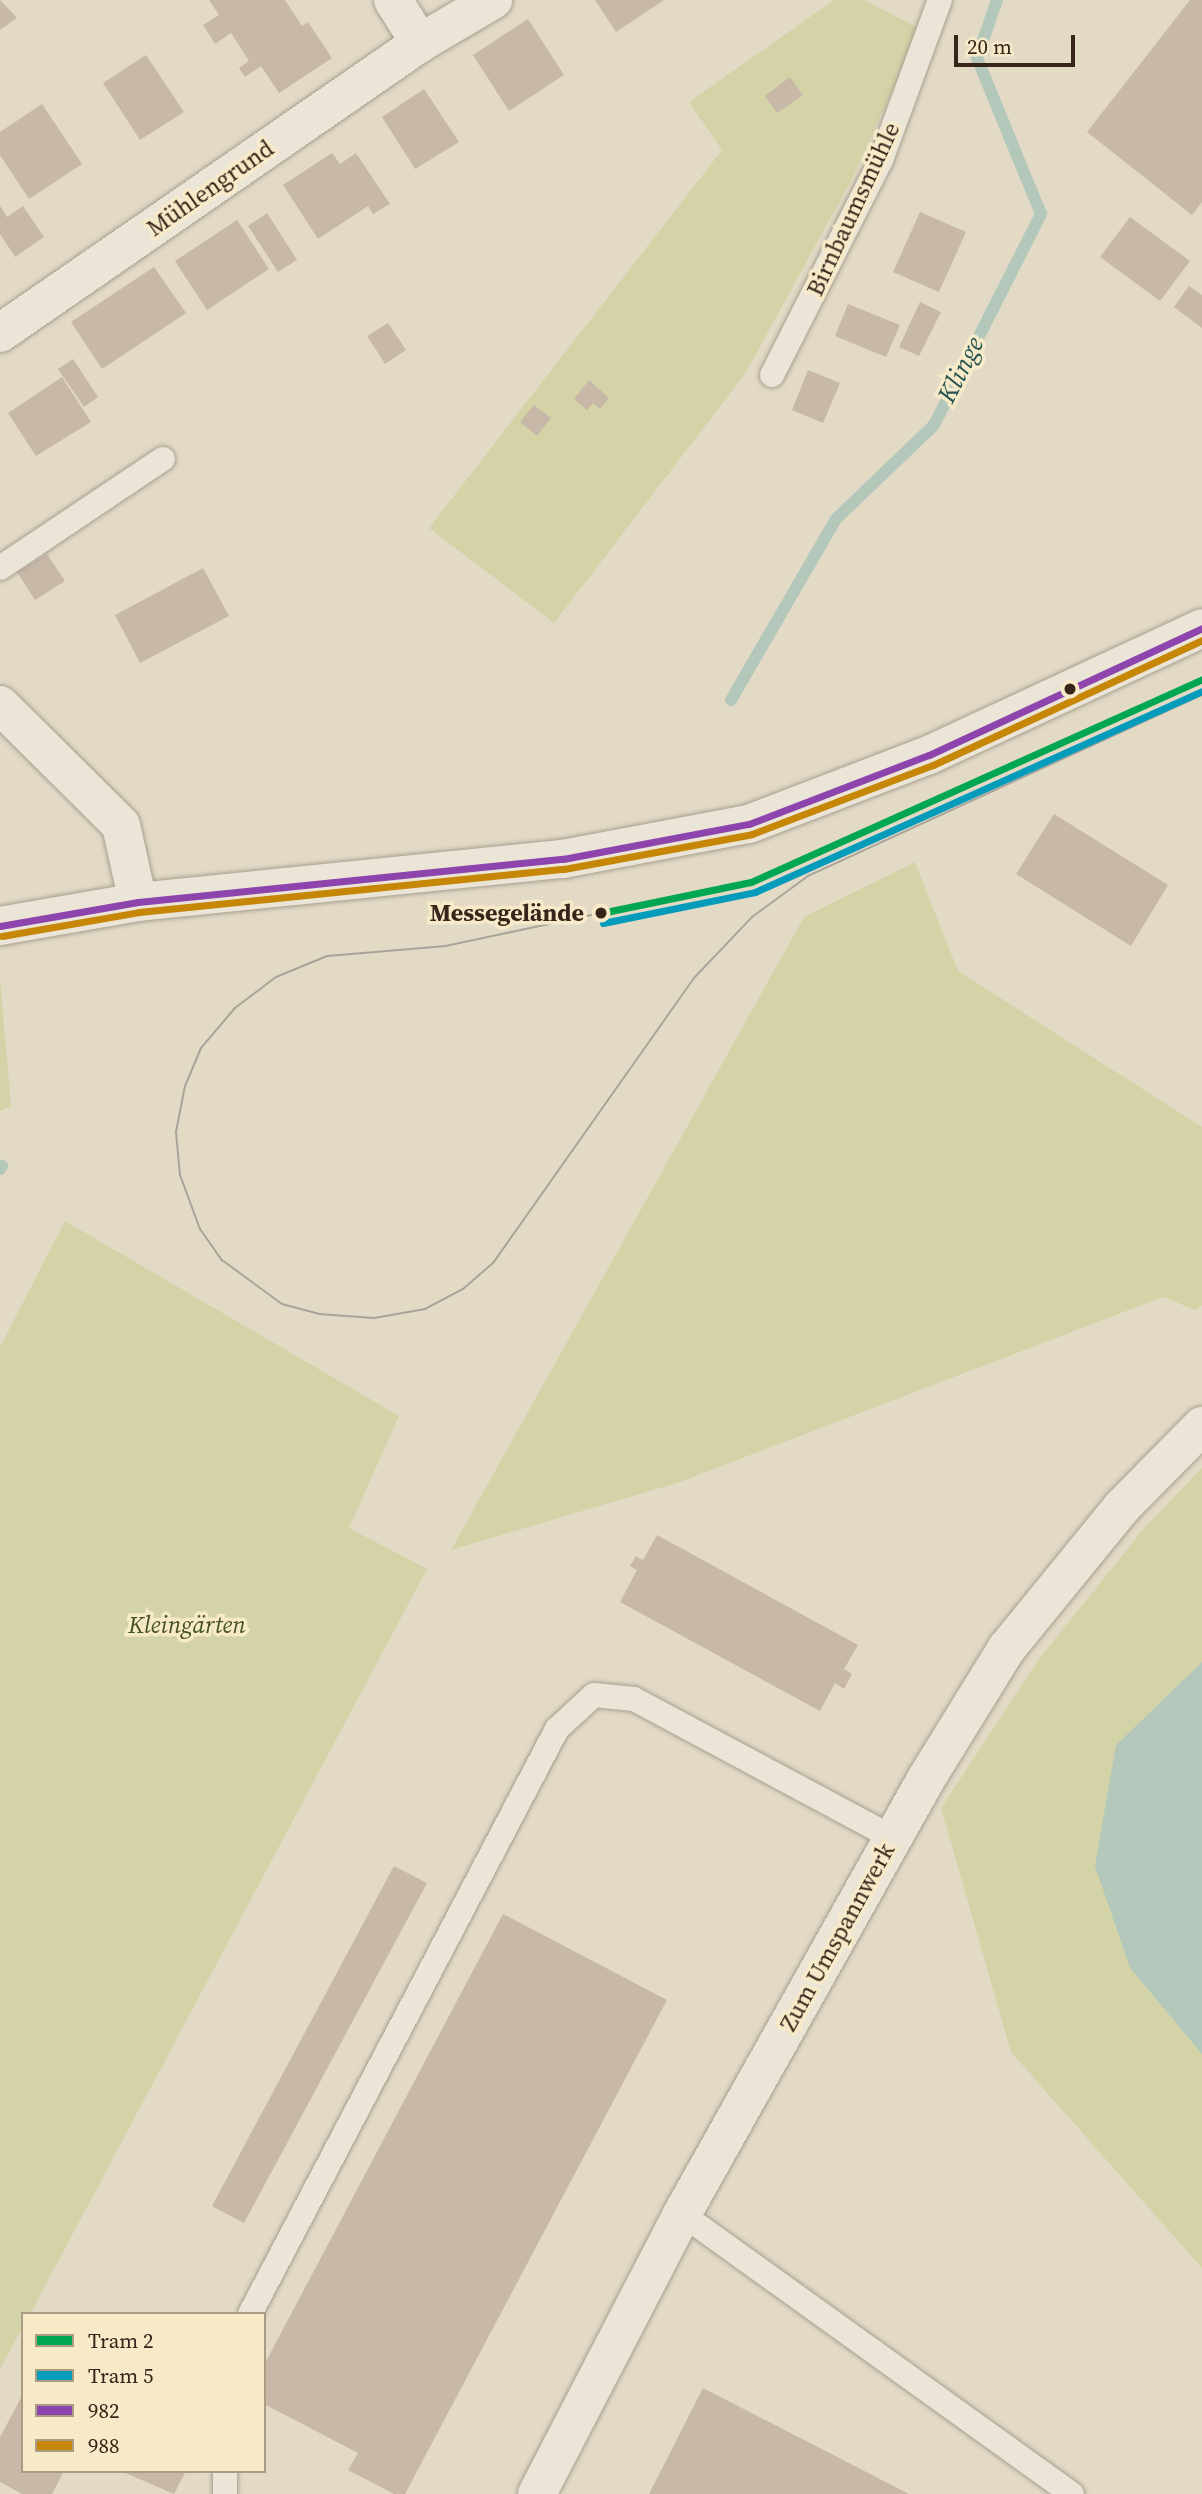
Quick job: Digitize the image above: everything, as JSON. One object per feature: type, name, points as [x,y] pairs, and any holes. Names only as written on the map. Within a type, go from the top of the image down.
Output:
[{"type":"street","points":[[393,0],[420,43]]},
{"type":"street","name":"Mühlengrund","points":[[0,333],[420,43],[493,0]]},
{"type":"street","points":[[0,926],[138,902],[563,859],[749,824],[929,755],[1202,628]]},
{"type":"street","points":[[0,705],[121,825],[138,902]]},
{"type":"street","name":"Zum Umspannwerk","points":[[537,2494],[682,2214],[893,1838],[1007,1648],[1122,1507],[1202,1426]]},
{"type":"lane","name":"Birnbaumsmühle","points":[[772,375],[881,160],[940,0]]},
{"type":"lane","points":[[0,568],[163,459]]},
{"type":"lane","points":[[251,2312],[557,1730],[594,1695],[634,1699],[893,1838]]},
{"type":"lane","points":[[682,2214],[1072,2494]]},
{"type":"lane","points":[[225,2473],[225,2494]]},
{"type":"green space","points":[[834,0],[864,0],[920,29],[853,177],[745,374],[554,623],[429,528],[722,150],[689,102]]},
{"type":"green space","points":[[915,862],[958,971],[1202,1127],[1202,1305],[1195,1310],[1163,1297],[680,1482],[451,1550],[804,917]]},
{"type":"green space","points":[[0,978],[11,1106],[0,1111]]},
{"type":"green space","name":"Kleingärten","points":[[65,1221],[399,1416],[349,1528],[427,1569],[31,2312],[21,2312],[21,2330],[0,2369],[0,1347]]},
{"type":"green space","points":[[1202,1468],[1202,1662],[1116,1745],[1130,1968],[1202,2054],[1202,2268],[1011,2052],[941,1808],[1039,1659],[1146,1526]]},
{"type":"shaded area","points":[[1202,1662],[1202,2054],[1130,1968],[1095,1866],[1116,1745]]},
{"type":"building","points":[[0,0],[17,18],[0,30]]},
{"type":"building","points":[[209,0],[285,0],[302,26],[308,22],[332,58],[279,93],[261,66],[245,77],[239,68],[249,61],[231,33],[215,44],[203,25],[219,15]]},
{"type":"building","points":[[595,0],[664,0],[616,32]]},
{"type":"building","points":[[1190,0],[1202,0],[1202,202],[1192,215],[1087,132]]},
{"type":"building","points":[[528,19],[564,75],[509,111],[473,55]]},
{"type":"building","points":[[146,55],[184,112],[140,140],[103,83]]},
{"type":"building","points":[[790,77],[803,95],[777,113],[765,96]]},
{"type":"building","points":[[424,89],[459,142],[415,169],[382,117]]},
{"type":"building","points":[[42,104],[82,164],[29,199],[0,155],[0,132]]},
{"type":"building","points":[[332,153],[340,164],[356,153],[390,204],[373,214],[368,206],[318,239],[283,185]]},
{"type":"building","points":[[0,206],[7,217],[23,206],[44,237],[15,257],[0,234]]},
{"type":"building","points":[[920,212],[966,232],[939,292],[893,272]]},
{"type":"building","points":[[267,213],[297,260],[278,272],[248,226]]},
{"type":"building","points":[[1130,217],[1190,261],[1160,301],[1100,257]]},
{"type":"building","points":[[237,220],[269,269],[207,310],[175,261]]},
{"type":"building","points":[[154,267],[186,313],[102,369],[71,322]]},
{"type":"building","points":[[1189,286],[1202,295],[1202,328],[1174,307]]},
{"type":"building","points":[[920,302],[941,312],[919,356],[899,347]]},
{"type":"building","points":[[848,304],[900,325],[886,357],[835,336]]},
{"type":"building","points":[[388,323],[406,350],[385,364],[367,336]]},
{"type":"building","points":[[73,359],[98,397],[84,407],[58,369]]},
{"type":"building","points":[[808,370],[840,383],[823,423],[792,410]]},
{"type":"building","points":[[62,377],[91,422],[36,456],[8,413]]},
{"type":"building","points":[[589,380],[609,398],[600,409],[593,403],[587,410],[574,399]]},
{"type":"building","points":[[534,405],[551,418],[537,436],[520,422]]},
{"type":"building","points":[[47,554],[65,581],[35,600],[17,572]]},
{"type":"building","points":[[203,568],[229,616],[140,663],[115,615]]},
{"type":"building","points":[[1054,814],[1168,885],[1131,946],[1016,874]]},
{"type":"building","points":[[657,1535],[858,1645],[844,1669],[852,1674],[844,1689],[835,1683],[820,1711],[620,1602],[637,1570],[630,1566],[636,1556],[643,1560]]},
{"type":"building","points":[[394,1866],[427,1883],[244,2223],[212,2206]]},
{"type":"building","points":[[503,1914],[667,2000],[405,2494],[394,2494],[348,2470],[358,2453],[266,2405],[266,2361]]},
{"type":"building","points":[[703,2388],[909,2494],[649,2494]]},
{"type":"building","points":[[21,2398],[21,2473],[63,2473],[52,2494],[22,2494],[0,2482],[0,2437]]},
{"type":"building","points":[[126,2473],[185,2473],[174,2494]]},
{"type":"waterway","name":"Klinge","points":[[731,700],[836,519],[934,425],[1041,214],[977,58],[997,0]]},
{"type":"tram line","name":"2","points":[[601,913],[751,882],[1202,679]]},
{"type":"tram line","name":"5","points":[[603,923],[755,892],[1202,691]]},
{"type":"tram line","points":[[601,913],[446,946],[327,956],[276,977],[235,1008],[201,1048],[185,1086],[176,1132],[180,1175],[200,1229],[222,1260],[282,1304],[319,1314],[374,1318],[425,1309],[463,1289],[493,1263],[694,978],[752,917],[808,876],[1202,695]]},
{"type":"transit line","name":"982","points":[[0,926],[138,902],[563,859],[749,824],[929,755],[1202,628]]},
{"type":"transit line","name":"988","points":[[2,936],[139,912],[564,869],[752,834],[933,765],[1202,640]]},
{"type":"place","name":"Messegelände","points":[[601,913]]}]
